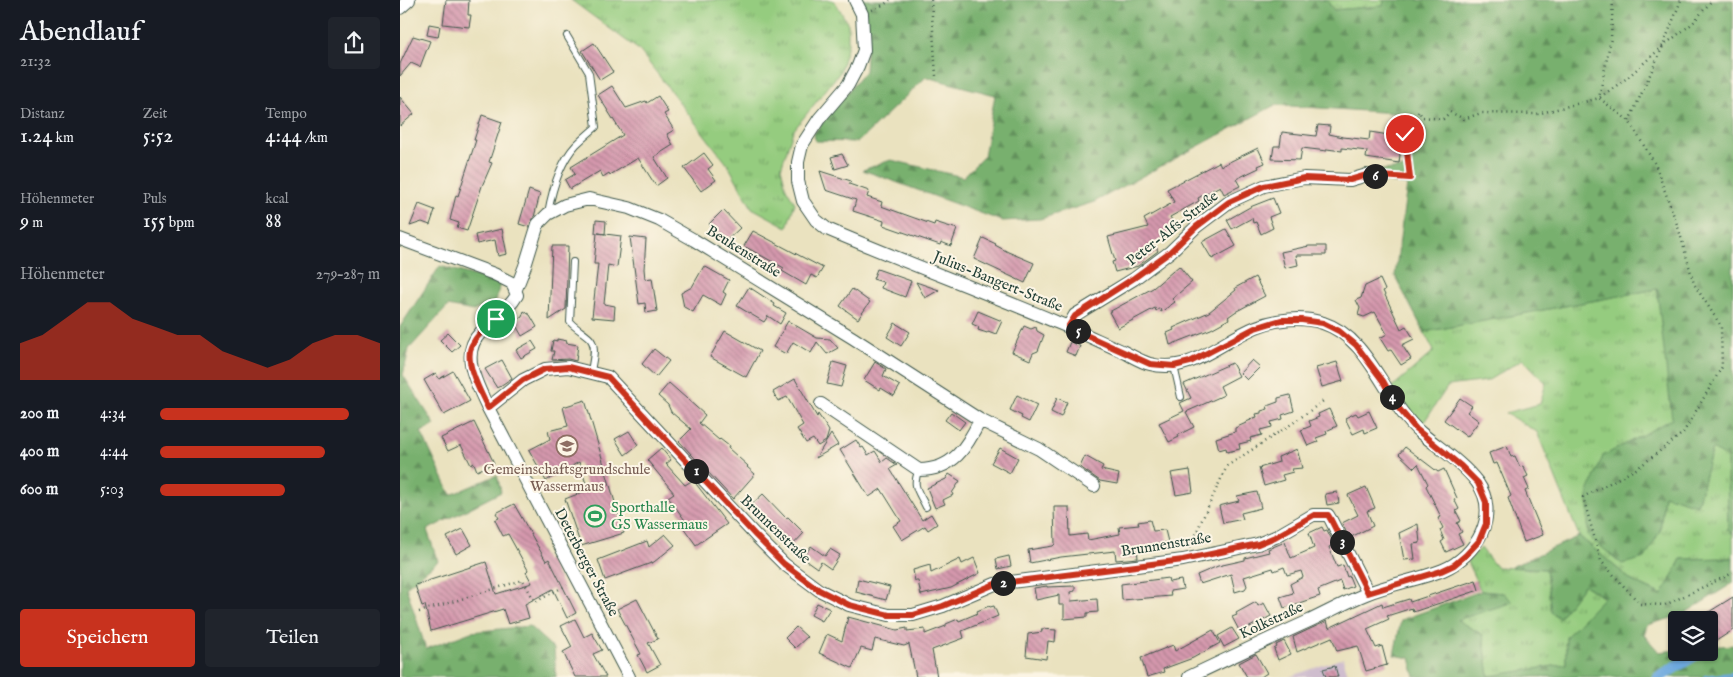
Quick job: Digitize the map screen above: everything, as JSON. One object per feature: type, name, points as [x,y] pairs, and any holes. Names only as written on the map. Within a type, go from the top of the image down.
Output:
[{"type":"street","points":[[400,8],[409,0]]},
{"type":"street","name":"Julius-Bangert-Straße","points":[[856,0],[862,14],[864,50],[848,85],[819,120],[802,145],[798,162],[800,192],[808,210],[816,220],[827,229],[878,251],[1068,327],[1150,364],[1174,366],[1190,362],[1255,328],[1281,320],[1323,323],[1339,331],[1356,345],[1383,381],[1396,405],[1416,429],[1461,466],[1478,483],[1486,502],[1486,524],[1479,541],[1454,565],[1441,571],[1368,593]]},
{"type":"street","name":"Peter-Alfs-Straße","points":[[1068,327],[1075,316],[1170,252],[1196,227],[1229,202],[1264,186],[1304,178],[1350,180],[1367,175]]},
{"type":"street","name":"Beukenstraße","points":[[548,214],[565,206],[589,199],[629,208],[658,220],[854,338],[980,420],[1039,450],[1094,486]]},
{"type":"street","points":[[516,289],[538,224],[548,214]]},
{"type":"street","points":[[400,239],[494,274],[512,283],[516,289]]},
{"type":"street","name":"Deterberger Straße","points":[[516,289],[517,295],[511,306],[480,332],[471,347],[470,361],[476,381],[488,408],[629,677]]},
{"type":"street","name":"Brunnenstraße","points":[[488,408],[523,380],[545,369],[568,367],[608,377],[784,564],[819,590],[849,605],[889,615],[913,615],[943,606],[995,584],[1183,560],[1258,544],[1275,537],[1314,515],[1328,515],[1368,593]]},
{"type":"street","points":[[821,404],[919,470],[931,470],[956,456],[966,446],[980,420]]},
{"type":"street","name":"Kolkstraße","points":[[1189,677],[1368,593]]},
{"type":"lane","points":[[548,214],[553,190],[562,168],[574,146],[596,126],[589,73],[567,36]]},
{"type":"lane","points":[[573,262],[570,322],[591,340],[594,352],[591,372]]},
{"type":"lane","points":[[1174,366],[1181,397]]},
{"type":"lane","points":[[919,470],[915,478],[915,484],[926,507]]},
{"type":"path","points":[[862,14],[890,0]]},
{"type":"path","points":[[931,0],[936,76]]},
{"type":"path","points":[[1599,98],[1611,38],[1613,0]]},
{"type":"path","points":[[1629,121],[1663,46],[1681,0]]},
{"type":"path","points":[[1367,175],[1410,178],[1405,134],[1419,111],[1422,117],[1443,119],[1450,112],[1464,119],[1481,113],[1538,114],[1599,98],[1627,78],[1663,46],[1693,23],[1712,0]]},
{"type":"path","points":[[1599,98],[1629,121],[1655,164],[1694,284],[1720,326],[1722,367],[1682,433],[1638,468],[1583,497],[1601,561],[1640,604],[1665,605],[1733,573]]},
{"type":"path","points":[[1183,560],[1227,466],[1294,423],[1326,399]]},
{"type":"path","points":[[419,612],[523,580],[535,602],[578,580]]},
{"type":"shaded area","points":[[1343,658],[1349,677],[1289,677]]},
{"type":"green space","points":[[571,0],[832,0],[836,3],[848,24],[848,44],[840,72],[793,131],[781,168],[786,188],[795,203],[787,227],[752,208],[728,165],[639,50]]},
{"type":"green space","points":[[860,0],[1327,0],[1333,10],[1383,6],[1384,0],[1733,0],[1733,534],[1728,530],[1727,457],[1712,449],[1697,505],[1664,495],[1660,531],[1645,558],[1622,564],[1588,536],[1588,492],[1603,456],[1672,419],[1657,289],[1424,332],[1395,276],[1407,185],[1370,180],[1373,171],[1405,168],[1395,113],[1275,105],[1094,202],[1040,219],[1002,221],[863,170],[891,160],[963,177],[984,156],[995,95],[926,77],[858,142],[815,141],[814,133],[865,71],[868,27]]},
{"type":"green space","points":[[1327,0],[1384,0],[1384,6],[1333,10]]},
{"type":"green space","points":[[440,266],[500,283],[496,301],[473,311],[448,306],[409,349],[403,375],[435,425],[421,432],[451,495],[497,475],[501,492],[427,530],[438,561],[406,587],[426,649],[471,632],[529,626],[554,649],[556,677],[400,677],[400,327]]},
{"type":"green space","points":[[1657,289],[1673,419],[1603,456],[1660,531],[1664,495],[1697,505],[1712,449],[1727,456],[1728,530],[1733,534],[1733,558],[1681,559],[1663,595],[1632,581],[1579,536],[1537,432],[1505,413],[1540,404],[1546,383],[1523,359],[1487,381],[1448,386],[1420,428],[1391,388],[1434,351],[1424,332]]},
{"type":"green space","points":[[1579,536],[1632,581],[1662,595],[1681,559],[1733,558],[1733,583],[1688,611],[1668,611],[1668,619],[1647,625],[1644,635],[1659,652],[1668,651],[1668,661],[1718,661],[1718,646],[1733,645],[1733,677],[1415,677],[1410,658],[1394,655],[1401,620],[1481,591],[1503,593],[1513,602],[1457,620],[1483,635],[1489,676],[1566,664],[1566,637],[1604,597],[1584,585],[1559,618],[1551,612],[1546,569],[1511,567]]},
{"type":"green space","points":[[1481,548],[1496,567],[1546,569],[1551,612],[1559,618],[1584,585],[1604,598],[1566,637],[1566,664],[1489,677],[1483,635],[1456,620],[1512,602],[1503,593],[1481,591],[1467,562]]},
{"type":"building","points":[[446,0],[469,0],[468,15],[471,15],[469,27],[443,24]]},
{"type":"building","points":[[429,24],[440,26],[438,37],[427,35]]},
{"type":"building","points":[[413,36],[430,41],[420,67],[411,63],[400,76],[400,64]]},
{"type":"building","points":[[594,43],[613,72],[600,80],[582,51]]},
{"type":"building","points":[[612,86],[626,108],[646,101],[647,103],[658,96],[668,112],[664,114],[674,130],[667,134],[673,145],[654,157],[667,178],[656,186],[638,158],[610,175],[609,173],[603,177],[600,171],[570,189],[565,180],[575,174],[571,167],[623,135],[598,95]]},
{"type":"building","points":[[400,97],[414,114],[400,126]]},
{"type":"building","points":[[482,115],[502,122],[489,162],[492,163],[467,231],[457,228],[459,223],[450,220],[456,195],[458,196],[476,140],[474,140]]},
{"type":"building","points":[[1318,125],[1330,126],[1329,134],[1343,137],[1369,140],[1370,132],[1395,136],[1394,145],[1401,146],[1399,163],[1366,158],[1367,151],[1342,148],[1342,151],[1327,149],[1327,151],[1302,148],[1300,160],[1272,159],[1274,146],[1280,146],[1282,132],[1316,136]]},
{"type":"building","points":[[1258,148],[1265,163],[1236,179],[1240,186],[1224,194],[1220,186],[1198,198],[1199,201],[1170,217],[1175,225],[1169,228],[1172,233],[1154,243],[1158,251],[1138,266],[1115,272],[1112,262],[1115,261],[1108,237],[1148,227],[1144,219],[1174,202],[1167,189],[1219,162],[1221,166]]},
{"type":"building","points":[[704,153],[713,165],[708,169],[716,180],[701,191],[684,168]]},
{"type":"building","points":[[842,154],[848,165],[835,169],[831,157]]},
{"type":"building","points":[[820,171],[851,181],[849,184],[869,191],[867,197],[882,202],[881,206],[934,225],[935,222],[957,229],[951,246],[941,242],[940,245],[883,225],[884,221],[853,211],[856,200],[826,190]]},
{"type":"building","points":[[529,190],[540,194],[534,217],[529,227],[519,224]]},
{"type":"building","points":[[1273,198],[1279,213],[1269,217],[1273,228],[1261,234],[1256,222],[1253,223],[1252,218],[1232,229],[1227,220],[1250,207]]},
{"type":"building","points":[[419,204],[435,210],[430,225],[422,222],[410,226]]},
{"type":"building","points":[[723,210],[740,228],[726,241],[709,224]]},
{"type":"building","points":[[596,220],[606,221],[605,234],[621,236],[617,267],[608,265],[604,304],[615,306],[614,319],[592,317],[598,264],[594,264],[597,233],[595,233]]},
{"type":"building","points":[[502,229],[507,254],[498,256],[495,240],[477,244],[475,235]]},
{"type":"building","points":[[1226,229],[1236,246],[1212,259],[1202,242]]},
{"type":"building","points":[[753,231],[823,268],[817,278],[811,275],[806,285],[782,271],[784,268],[744,246]]},
{"type":"building","points":[[630,237],[646,239],[645,279],[652,278],[657,311],[646,313],[645,303],[639,304]]},
{"type":"building","points":[[983,238],[1008,252],[1034,263],[1025,283],[974,259]]},
{"type":"building","points":[[552,246],[568,246],[566,309],[549,320]]},
{"type":"building","points":[[1309,246],[1326,246],[1326,255],[1296,255],[1298,265],[1285,268],[1281,252]]},
{"type":"building","points":[[704,266],[729,280],[723,292],[726,294],[721,305],[703,295],[693,312],[684,307],[681,293],[692,287]]},
{"type":"building","points":[[1179,266],[1192,282],[1172,299],[1175,302],[1161,312],[1160,308],[1156,311],[1155,308],[1118,328],[1109,312],[1153,288]]},
{"type":"building","points":[[877,269],[911,281],[905,297],[881,288],[883,282],[873,279]]},
{"type":"building","points":[[1255,277],[1265,296],[1235,312],[1228,317],[1229,319],[1211,329],[1170,345],[1167,333],[1174,330],[1173,328],[1209,312],[1236,290],[1235,288]]},
{"type":"building","points":[[1380,279],[1385,290],[1383,291],[1401,329],[1406,326],[1414,339],[1402,345],[1411,359],[1401,365],[1391,350],[1388,351],[1380,338],[1387,334],[1375,312],[1364,317],[1358,315],[1360,308],[1356,300],[1361,298],[1365,286]]},
{"type":"building","points":[[916,282],[939,290],[925,298]]},
{"type":"building","points":[[749,287],[786,313],[780,324],[768,316],[764,322],[737,306]]},
{"type":"building","points":[[852,289],[870,302],[858,319],[840,306]]},
{"type":"building","points":[[524,311],[530,315],[537,327],[522,336],[514,322],[522,317]]},
{"type":"building","points":[[978,311],[1002,321],[996,334],[978,330],[979,327],[972,324]]},
{"type":"building","points":[[788,321],[817,338],[830,339],[838,348],[827,354],[817,342],[811,353],[793,342],[786,354],[773,347]]},
{"type":"building","points":[[895,323],[910,332],[901,346],[887,337]]},
{"type":"building","points":[[1024,326],[1031,329],[1036,327],[1037,331],[1044,335],[1038,351],[1033,353],[1030,360],[1012,352]]},
{"type":"building","points":[[725,331],[760,351],[746,377],[710,357]]},
{"type":"building","points":[[448,333],[460,345],[452,352],[440,340]]},
{"type":"building","points":[[557,339],[578,345],[576,361],[568,359],[552,360],[554,351],[551,351],[553,340],[557,341]]},
{"type":"building","points":[[532,341],[537,349],[521,358],[516,350]]},
{"type":"building","points":[[1070,342],[1080,346],[1076,356],[1066,352]]},
{"type":"building","points":[[654,349],[669,361],[656,377],[642,364]]},
{"type":"building","points":[[502,360],[512,378],[497,388],[485,369]]},
{"type":"building","points":[[1252,360],[1260,367],[1247,380],[1240,373]]},
{"type":"building","points":[[833,362],[847,366],[841,387],[827,384]]},
{"type":"building","points":[[875,362],[886,369],[883,376],[900,386],[894,396],[864,380]]},
{"type":"building","points":[[1337,362],[1343,381],[1322,387],[1316,368]]},
{"type":"building","points":[[1232,363],[1239,376],[1220,386],[1224,395],[1186,412],[1194,427],[1169,442],[1159,423],[1184,411],[1180,403],[1191,398],[1184,384]]},
{"type":"building","points":[[453,371],[470,401],[444,415],[424,380],[436,373],[439,379]]},
{"type":"building","points":[[795,379],[817,417],[818,414],[829,431],[826,441],[818,446],[813,439],[806,443],[797,429],[803,425],[787,397],[778,401],[773,392]]},
{"type":"building","points":[[669,383],[705,415],[699,423],[729,446],[728,448],[755,474],[733,499],[679,441],[691,429],[671,412],[668,405],[658,396]]},
{"type":"building","points":[[1017,395],[1037,405],[1029,422],[1010,410]]},
{"type":"building","points":[[1290,395],[1294,411],[1282,415],[1283,419],[1271,422],[1272,427],[1260,430],[1262,435],[1250,438],[1251,441],[1239,444],[1240,449],[1227,452],[1226,448],[1219,450],[1216,438],[1235,432],[1235,428],[1257,417],[1256,414],[1268,409],[1267,406],[1278,402],[1278,398]]},
{"type":"building","points":[[1057,398],[1067,402],[1061,417],[1051,412]]},
{"type":"building","points":[[1460,398],[1472,406],[1467,412],[1479,421],[1467,437],[1444,420]]},
{"type":"building","points":[[585,400],[624,533],[581,546],[565,499],[588,490],[579,462],[546,481],[529,450],[550,439],[548,431],[568,426],[563,407]]},
{"type":"building","points":[[1329,409],[1337,426],[1326,431],[1327,434],[1316,438],[1318,442],[1308,446],[1301,430],[1311,426],[1309,421],[1319,417],[1318,414]]},
{"type":"building","points":[[1369,411],[1377,428],[1365,433],[1364,429],[1353,434],[1345,418],[1356,413],[1358,416]]},
{"type":"building","points":[[951,412],[965,422],[959,430],[945,420]]},
{"type":"building","points":[[474,422],[494,463],[477,471],[474,463],[471,465],[461,445],[448,451],[441,438]]},
{"type":"building","points":[[629,431],[638,445],[625,455],[615,439]]},
{"type":"building","points":[[831,434],[838,445],[816,458]]},
{"type":"building","points":[[856,440],[868,455],[875,451],[882,462],[887,458],[897,465],[890,469],[922,520],[931,514],[937,524],[928,530],[925,526],[902,540],[893,526],[901,521],[881,489],[869,497],[840,450]]},
{"type":"building","points":[[1507,446],[1511,457],[1515,456],[1520,467],[1523,466],[1528,476],[1524,478],[1529,489],[1525,491],[1543,535],[1524,542],[1508,498],[1511,496],[1497,463],[1493,464],[1489,453]]},
{"type":"building","points":[[1405,447],[1438,472],[1444,469],[1457,498],[1454,499],[1459,509],[1456,511],[1461,521],[1457,523],[1462,532],[1458,534],[1463,544],[1446,552],[1441,542],[1444,540],[1440,530],[1443,528],[1438,518],[1441,517],[1426,486],[1428,484],[1418,464],[1414,468],[1399,454]]},
{"type":"building","points":[[661,448],[671,460],[666,464],[685,485],[693,480],[727,524],[696,545],[683,527],[687,523],[668,497],[674,493],[647,460]]},
{"type":"building","points":[[1000,448],[1018,458],[1010,473],[991,463]]},
{"type":"building","points":[[1297,449],[1302,468],[1292,469],[1293,472],[1282,475],[1284,480],[1264,486],[1259,468],[1279,462],[1278,457]]},
{"type":"building","points":[[1085,456],[1103,466],[1101,470],[1119,474],[1117,484],[1100,481],[1080,467]]},
{"type":"building","points":[[1190,470],[1193,492],[1176,495],[1171,473]]},
{"type":"building","points":[[949,474],[960,481],[952,493],[953,495],[943,500],[945,504],[935,508],[927,488],[946,479]]},
{"type":"building","points":[[1366,487],[1375,508],[1367,511],[1373,526],[1349,538],[1342,523],[1358,515],[1348,495]]},
{"type":"building","points":[[1257,492],[1261,508],[1241,513],[1243,519],[1223,523],[1219,506],[1239,501],[1237,496]]},
{"type":"building","points":[[1337,492],[1339,503],[1327,505],[1325,494]]},
{"type":"building","points":[[763,494],[786,518],[788,517],[804,533],[789,549],[751,505]]},
{"type":"building","points":[[514,504],[546,561],[549,559],[576,613],[567,618],[553,589],[525,604],[529,618],[508,624],[503,609],[431,631],[425,605],[422,606],[415,585],[486,562],[496,594],[532,583],[526,572],[528,570],[508,534],[503,536],[495,520],[499,518],[496,513]]},
{"type":"building","points":[[1054,507],[1069,507],[1070,536],[1087,534],[1088,540],[1120,534],[1119,527],[1139,525],[1138,522],[1150,520],[1153,531],[1165,530],[1168,542],[1137,549],[1138,558],[1116,560],[1115,551],[1061,557],[1030,563],[1028,550],[1053,546],[1055,544]]},
{"type":"building","points":[[1418,524],[1420,543],[1413,544],[1415,559],[1404,560],[1399,533]]},
{"type":"building","points":[[1322,527],[1324,531],[1327,530],[1334,544],[1329,547],[1337,567],[1343,565],[1347,577],[1349,576],[1353,586],[1343,590],[1340,581],[1318,590],[1320,596],[1284,608],[1280,597],[1293,593],[1290,584],[1303,577],[1301,571],[1287,575],[1284,567],[1274,571],[1273,568],[1244,577],[1247,586],[1245,589],[1235,592],[1231,574],[1200,584],[1197,575],[1218,566],[1269,552],[1268,549],[1285,542],[1291,558],[1314,548],[1309,533]]},
{"type":"building","points":[[463,529],[472,545],[456,554],[447,537]]},
{"type":"building","points":[[665,534],[675,545],[654,562],[605,580],[598,560],[647,541],[649,547]]},
{"type":"building","points":[[811,546],[825,556],[830,549],[840,555],[831,569],[821,562],[817,568],[803,558]]},
{"type":"building","points":[[1009,556],[1011,566],[998,569],[996,559]]},
{"type":"building","points":[[974,558],[980,573],[951,588],[921,595],[913,570],[930,565],[931,573],[960,559],[962,564]]},
{"type":"building","points":[[1168,578],[1169,582],[1181,580],[1183,589],[1170,591],[1171,596],[1122,600],[1121,584]]},
{"type":"building","points":[[858,579],[890,587],[886,600],[856,592]]},
{"type":"building","points":[[1476,580],[1479,590],[1413,612],[1412,608],[1387,616],[1389,619],[1367,629],[1376,648],[1382,646],[1387,665],[1366,671],[1358,646],[1337,651],[1332,637],[1297,652],[1293,637],[1327,621],[1329,628],[1382,603],[1383,607],[1409,599],[1410,602]]},
{"type":"building","points":[[1075,586],[1075,591],[1070,592],[1071,601],[1097,599],[1098,612],[1087,613],[1087,617],[1064,619],[1064,605],[1059,605],[1059,595],[1036,600],[1034,588]]},
{"type":"building","points":[[1733,597],[1733,630],[1718,640],[1718,611],[1710,611]]},
{"type":"building","points":[[637,599],[658,639],[648,643],[660,665],[647,672],[638,655],[641,654],[617,609]]},
{"type":"building","points":[[1256,602],[1258,606],[1264,603],[1271,616],[1240,632],[1232,617]]},
{"type":"building","points":[[817,603],[830,609],[822,621],[811,615]]},
{"type":"building","points":[[994,606],[998,616],[962,631],[964,638],[932,650],[937,677],[916,677],[909,644],[904,646],[875,639],[872,651],[861,648],[852,668],[819,653],[827,634],[842,641],[848,617],[897,630],[907,628],[907,631],[925,629],[925,634],[958,619],[959,621],[978,613],[977,611]]},
{"type":"building","points":[[575,619],[584,637],[592,633],[602,650],[593,654],[606,677],[575,677],[563,652],[572,647],[561,626]]},
{"type":"building","points":[[796,627],[807,637],[795,648],[785,638]]},
{"type":"building","points":[[1232,628],[1239,639],[1224,647],[1218,636]]},
{"type":"building","points":[[1041,629],[1056,630],[1055,642],[1048,641],[1046,659],[1026,656],[1028,634],[1042,632]]},
{"type":"building","points":[[1213,630],[1220,643],[1193,658],[1163,669],[1164,672],[1147,677],[1141,658],[1173,645],[1175,651]]},
{"type":"building","points":[[1284,641],[1291,654],[1278,660],[1274,649],[1277,647],[1276,645]]},
{"type":"building","points":[[1256,654],[1267,673],[1261,677],[1247,677],[1239,663]]},
{"type":"building","points":[[1335,666],[1338,677],[1326,677],[1323,669]]},
{"type":"waterway","points":[[1659,677],[1685,661]]},
{"type":"waterway","points":[[1705,677],[1733,674]]},
{"type":"place","name":"Gemeinschaftsgrundschule Wassermaus","points":[[567,446]]},
{"type":"place","name":"Sporthalle GS Wassermaus","points":[[595,516]]},
{"type":"route","points":[[496,319],[480,332],[471,347],[470,361],[476,381],[488,408],[523,380],[545,369],[568,367],[608,377],[784,564],[819,590],[849,605],[889,615],[913,615],[943,606],[995,584],[1183,560],[1258,544],[1275,537],[1314,515],[1323,514],[1328,515],[1331,520],[1368,593],[1441,571],[1454,565],[1479,541],[1486,524],[1486,502],[1478,483],[1461,466],[1416,429],[1396,405],[1383,381],[1356,345],[1339,331],[1323,323],[1281,320],[1255,328],[1190,362],[1174,366],[1150,364],[1068,327],[1075,316],[1170,252],[1196,227],[1229,202],[1264,186],[1304,178],[1350,180],[1367,175],[1410,178],[1405,134]]}]
